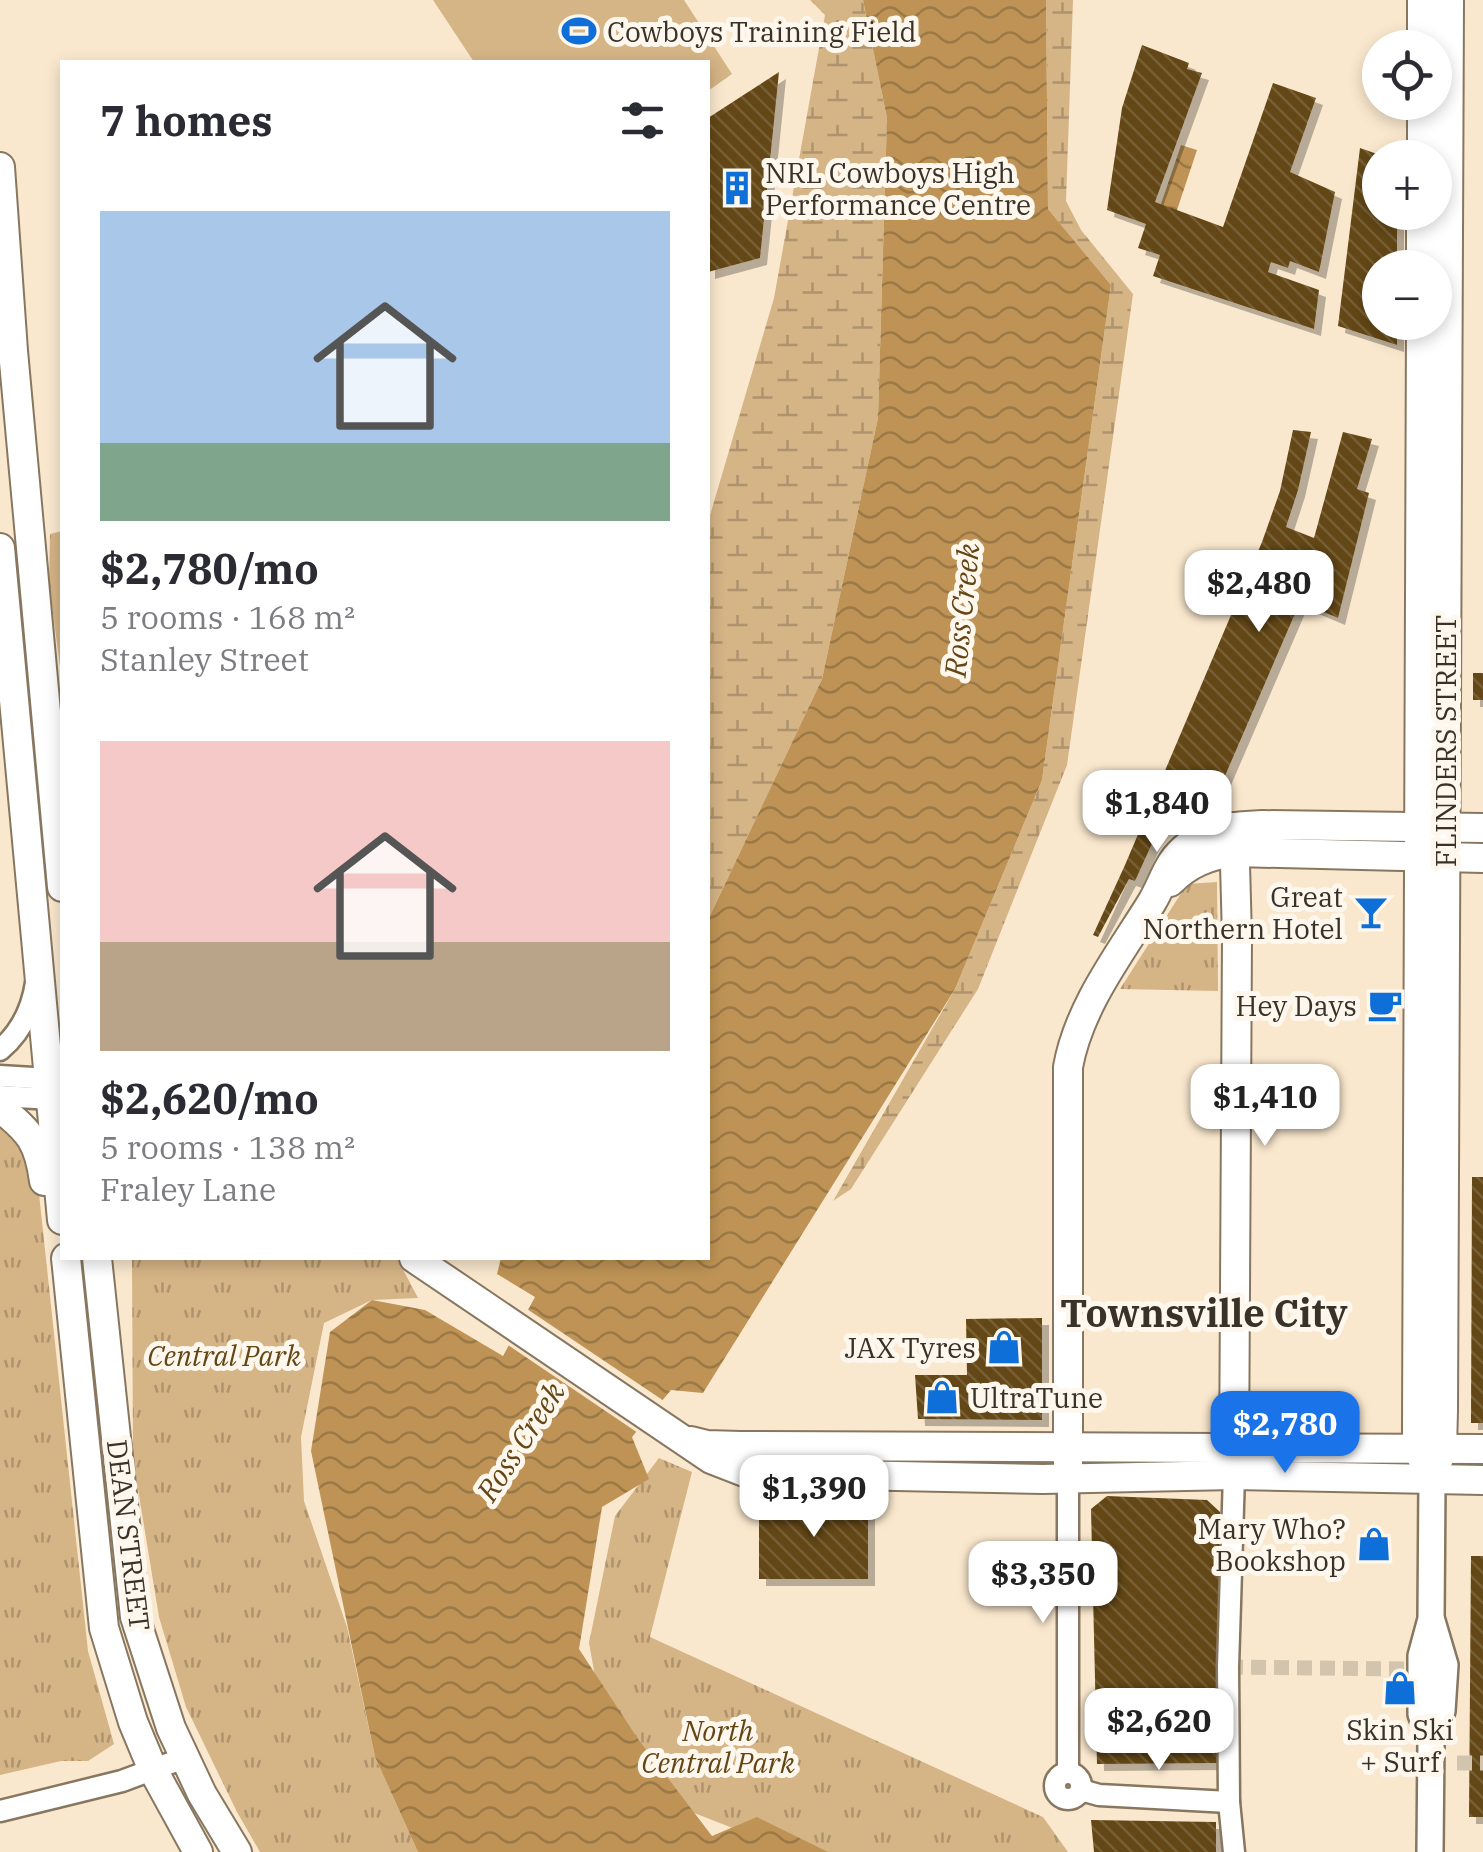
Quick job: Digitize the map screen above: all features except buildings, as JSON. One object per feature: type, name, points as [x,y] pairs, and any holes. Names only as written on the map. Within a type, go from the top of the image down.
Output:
[{"type":"main road","points":[[1422,0],[1422,30]]},
{"type":"main road","name":"FLINDERS STREET","points":[[1431,827],[1449,0]]},
{"type":"main road","points":[[0,168],[5,303],[15,369],[60,854]]},
{"type":"main road","name":"FLINDERS STREET","points":[[1421,340],[1432,858],[1432,1480]]},
{"type":"main road","points":[[0,342],[15,369]]},
{"type":"main road","points":[[0,548],[37,950],[57,1090],[60,1168]]},
{"type":"main road","points":[[1234,839],[1262,825],[1483,828]]},
{"type":"main road","points":[[1068,1478],[1068,1067],[1072,1044],[1104,979],[1155,897],[1170,862],[1208,833],[1234,839],[1432,858],[1483,858]]},
{"type":"main road","points":[[1234,839],[1234,1476]]},
{"type":"main road","name":"DEAN STREET","points":[[0,1108],[35,1141],[60,1246]]},
{"type":"main road","name":"DEAN STREET","points":[[100,1260],[135,1617],[156,1688],[184,1758],[237,1852]]},
{"type":"main road","points":[[417,1260],[680,1436],[762,1460],[1068,1478],[1483,1480]]},
{"type":"main road","name":"DEAN STREET","points":[[66,1266],[104,1628],[153,1770],[198,1852]]},
{"type":"main road","points":[[762,1460],[1069,1446],[1483,1448]]},
{"type":"street","points":[[0,1050],[16,1034],[30,1007],[37,950]]},
{"type":"street","points":[[0,1076],[57,1090]]},
{"type":"street","points":[[0,1096],[57,1090]]},
{"type":"street","points":[[1234,1476],[1228,1667],[1229,1802],[1234,1852]]},
{"type":"street","points":[[1068,1478],[1074,1781],[1099,1794],[1229,1802]]},
{"type":"street","name":"FLINDERS STREET","points":[[1430,1852],[1431,1740],[1442,1711],[1445,1665],[1431,1619],[1432,1480]]},
{"type":"street","points":[[0,1810],[122,1781],[184,1758]]},
{"type":"green space","name":"Cowboys Training Field","points":[[433,0],[684,0],[732,74],[710,90],[710,60],[473,60]]},
{"type":"green space","points":[[810,0],[863,0],[887,118],[878,418],[822,679],[710,916],[710,515],[774,298],[825,15]]},
{"type":"green space","points":[[1046,0],[1073,0],[1066,201],[1081,230],[1133,294],[1067,765],[978,989],[851,1189],[833,1201],[955,989],[1042,780],[1111,285],[1048,209]]},
{"type":"green space","points":[[60,532],[60,667],[49,582],[50,534]]},
{"type":"green space","points":[[1217,882],[1218,991],[1120,989],[1187,884]]},
{"type":"green space","points":[[0,1121],[12,1131],[37,1175],[88,1651],[114,1744],[88,1761],[61,1761],[0,1775]]},
{"type":"green space","name":"Central Park","points":[[132,1260],[398,1260],[418,1298],[372,1300],[324,1323],[301,1437],[304,1501],[347,1627],[375,1757],[418,1852],[260,1852],[186,1707],[159,1617],[133,1459]]},
{"type":"green space","name":"North Central Park","points":[[659,1458],[692,1472],[650,1637],[1043,1817],[1068,1852],[794,1852],[666,1802],[599,1698],[589,1643],[615,1516]]},
{"type":"water","name":"Ross Creek","points":[[863,0],[1046,0],[1048,209],[1111,285],[1042,780],[955,989],[703,1393],[671,1390],[632,1437],[649,1479],[602,1507],[579,1649],[638,1739],[712,1836],[757,1817],[828,1852],[418,1852],[375,1757],[311,1451],[330,1332],[372,1300],[425,1310],[503,1356],[535,1297],[497,1274],[500,1260],[710,1260],[710,916],[822,679],[878,418],[887,118]]},
{"type":"water","points":[[1181,145],[1197,150],[1175,216],[1159,210]]},
{"type":"pier","points":[[524,1307],[667,1403],[641,1435],[505,1343]]},
{"type":"tunnel","points":[[1228,1667],[1408,1669]]},
{"type":"tunnel","points":[[1457,1763],[1483,1763]]},
{"type":"place","name":"Cowboys Training Field","points":[[579,31]]},
{"type":"place","name":"NRL Cowboys High Performance Centre","points":[[737,188]]},
{"type":"place","name":"Great Northern Hotel","points":[[1371,912]]},
{"type":"place","name":"Hey Days","points":[[1385,1005]]},
{"type":"place","name":"JAX Tyres","points":[[1004,1347]]},
{"type":"place","name":"UltraTune","points":[[942,1397]]},
{"type":"place","name":"Mary Who? Bookshop","points":[[1374,1544]]},
{"type":"place","name":"Skin Ski + Surf","points":[[1400,1688]]},
{"type":"district","name":"Townsville City","points":[[1204,1312]]}]
